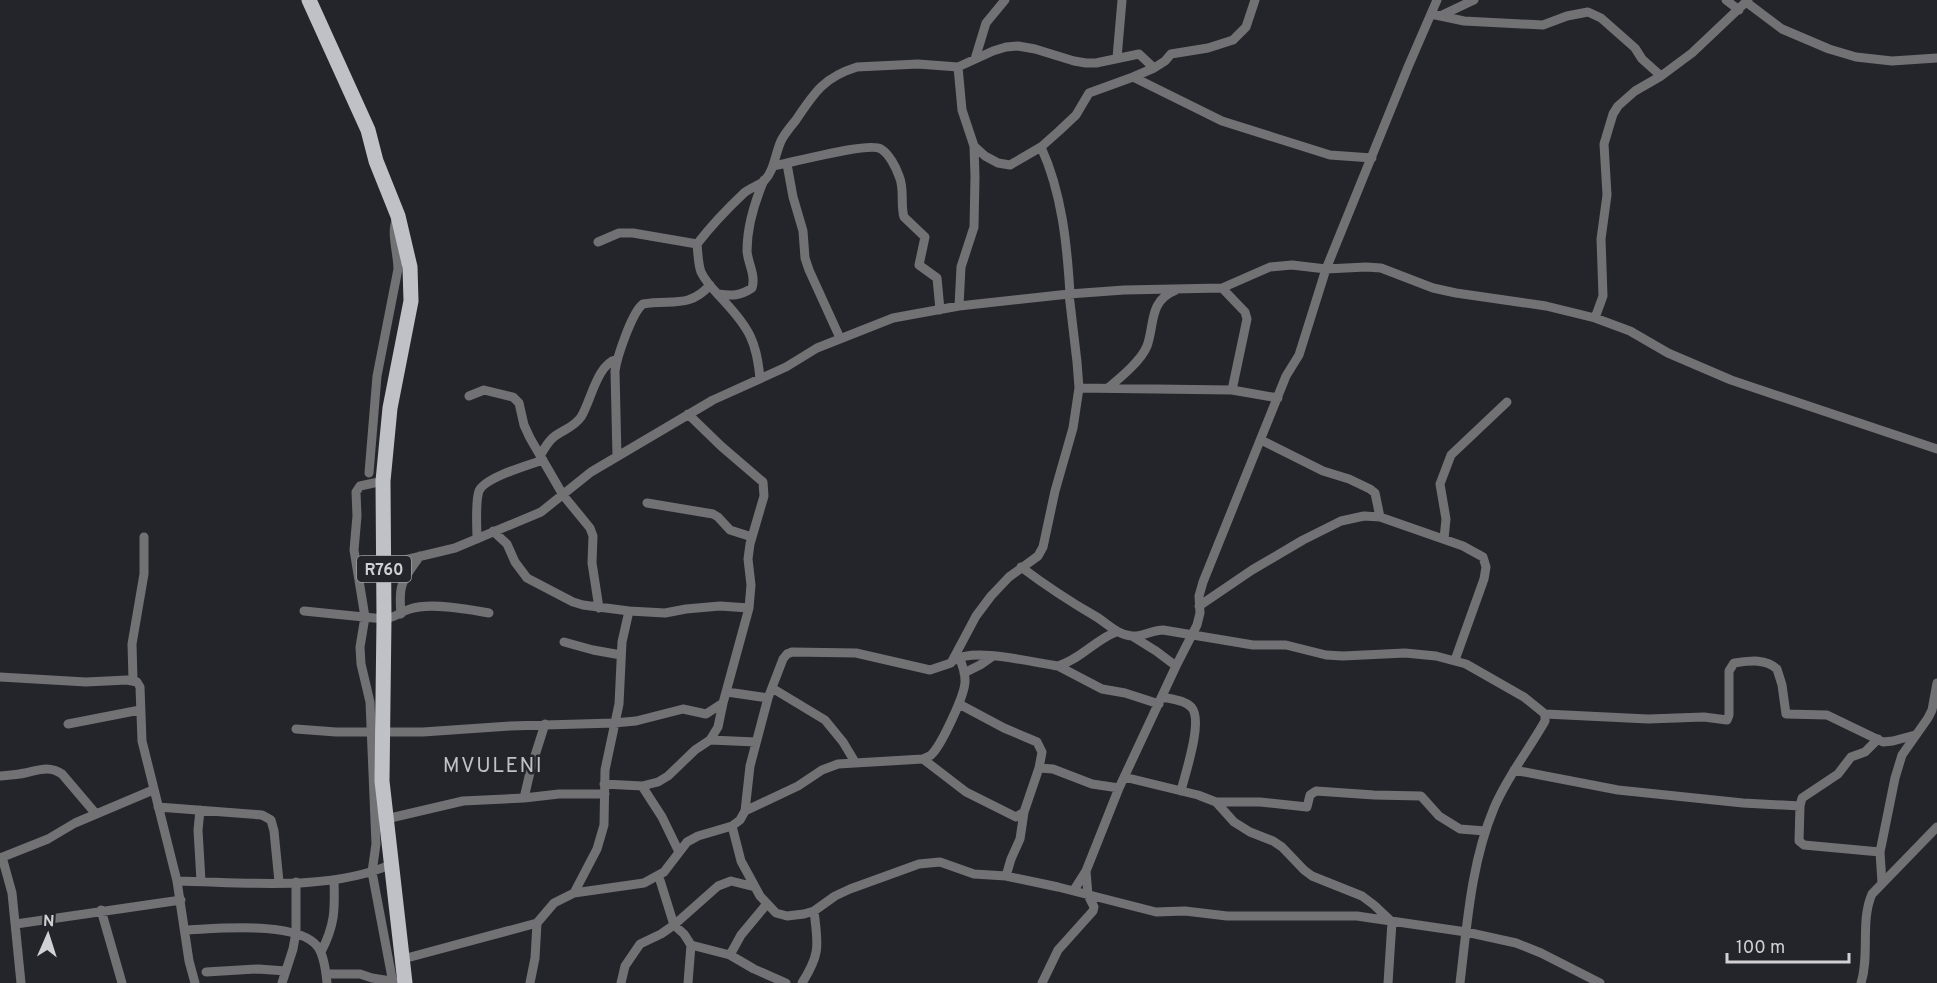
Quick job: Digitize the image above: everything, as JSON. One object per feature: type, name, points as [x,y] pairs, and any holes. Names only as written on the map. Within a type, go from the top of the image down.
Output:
[{"type":"main road","name":"R760","points":[[309,0],[368,130],[376,161],[398,216],[410,267],[411,301],[390,408],[384,454],[375,479],[384,565],[384,619],[377,732],[378,779],[386,819],[403,958],[398,983]]},
{"type":"street","points":[[975,59],[986,23],[1005,0]]},
{"type":"street","points":[[1117,58],[1122,0]]},
{"type":"street","points":[[974,146],[985,156],[1004,165],[1010,165],[1041,147],[1076,115],[1089,93],[1154,68],[1171,54],[1208,48],[1233,40],[1246,27],[1255,0]]},
{"type":"street","points":[[1074,890],[1086,870],[1119,788],[1199,619],[1199,596],[1203,582],[1286,376],[1299,355],[1326,269],[1372,158],[1436,15],[1437,0]]},
{"type":"street","points":[[1436,15],[1474,0]]},
{"type":"street","points":[[1726,0],[1744,4],[1782,29],[1838,52],[1892,61],[1937,58]]},
{"type":"street","points":[[1595,318],[1602,296],[1601,246],[1607,180],[1604,144],[1613,114],[1618,106],[1635,91],[1661,76],[1692,53],[1744,4]]},
{"type":"street","points":[[1436,15],[1464,21],[1543,25],[1567,16],[1588,12],[1601,18],[1635,48],[1641,59],[1661,76]]},
{"type":"street","points":[[718,294],[731,296],[742,294],[752,288],[754,276],[747,254],[747,236],[759,192],[773,166],[782,139],[809,99],[821,85],[833,76],[857,67],[918,64],[958,66],[1006,47],[1018,46],[1074,62],[1086,63],[1139,54],[1154,68]]},
{"type":"street","points":[[958,66],[962,110],[974,146],[974,227],[961,267],[959,306]]},
{"type":"street","points":[[1133,77],[1222,121],[1330,155],[1372,158]]},
{"type":"street","points":[[773,166],[869,147],[880,148],[887,154],[900,177],[904,217],[925,237],[919,265],[937,278],[940,310]]},
{"type":"street","points":[[951,663],[976,615],[991,596],[1021,567],[1038,556],[1043,547],[1054,491],[1073,428],[1079,388],[1063,221],[1041,147]]},
{"type":"street","points":[[787,164],[793,197],[803,231],[808,270],[840,338]]},
{"type":"street","points":[[760,379],[758,356],[753,342],[735,313],[701,272],[697,244],[711,226],[746,191],[764,180]]},
{"type":"street","points":[[598,242],[620,233],[633,233],[697,244]]},
{"type":"street","points":[[384,565],[456,548],[541,512],[577,482],[713,400],[786,367],[817,348],[893,318],[959,306],[1070,294],[1124,290],[1222,288],[1270,267],[1292,265],[1326,269],[1381,267],[1433,288],[1456,294],[1546,306],[1595,318],[1630,331],[1668,353],[1731,380],[1937,449]]},
{"type":"street","points":[[617,457],[615,371],[617,358],[634,313],[638,307],[651,302],[689,300],[702,294],[710,285]]},
{"type":"street","points":[[1222,288],[1245,312],[1247,319],[1232,390]]},
{"type":"street","points":[[1108,388],[1124,374],[1147,347],[1152,320],[1162,299],[1170,292],[1180,289]]},
{"type":"street","points":[[477,539],[478,496],[482,487],[511,470],[542,457],[554,436],[568,430],[580,418],[607,364],[610,360],[617,358]]},
{"type":"street","points":[[1079,388],[1232,390],[1278,398]]},
{"type":"street","points":[[469,396],[484,390],[516,398],[521,408],[524,425],[563,495],[590,528],[593,536],[592,562],[599,608]]},
{"type":"street","points":[[1444,539],[1446,519],[1440,484],[1452,455],[1507,402]]},
{"type":"street","points":[[604,784],[642,786],[668,776],[695,750],[710,740],[718,727],[749,608],[751,585],[748,560],[752,537],[765,496],[763,482],[688,414]]},
{"type":"street","points":[[1261,440],[1323,471],[1349,479],[1370,489],[1374,494],[1380,517]]},
{"type":"street","points":[[375,479],[360,486],[356,492],[357,516],[354,550],[364,617],[360,647],[361,664],[377,732]]},
{"type":"street","points":[[646,503],[713,514],[730,530],[752,537]]},
{"type":"street","points":[[1199,606],[1252,570],[1341,521],[1364,516],[1380,517],[1463,546],[1483,557],[1486,567],[1484,579],[1455,660]]},
{"type":"street","points":[[493,531],[507,544],[514,562],[527,578],[573,602],[599,608],[665,613],[720,606],[749,608]]},
{"type":"street","points":[[133,680],[132,644],[144,574],[144,537]]},
{"type":"street","points":[[401,614],[401,585],[420,556]]},
{"type":"street","points":[[1021,567],[1116,632],[1132,636],[1176,666]]},
{"type":"street","points":[[304,611],[384,619],[392,618],[408,609],[424,606],[461,608],[489,613]]},
{"type":"street","points":[[574,893],[597,849],[603,832],[606,758],[619,704],[621,656],[629,611]]},
{"type":"street","points":[[1132,636],[1163,630],[1253,645],[1286,645],[1326,655],[1405,653],[1436,656],[1466,664],[1524,697],[1545,714],[1648,719],[1704,717],[1727,720],[1730,716],[1731,666],[1734,663],[1748,661],[1767,662],[1774,666],[1779,674],[1786,714],[1827,715],[1888,742],[1915,735]]},
{"type":"street","points":[[1058,666],[1083,655],[1099,641],[1116,632]]},
{"type":"street","points":[[564,642],[621,656]]},
{"type":"street","points":[[403,958],[537,923],[554,903],[574,893],[644,883],[664,872],[687,842],[698,836],[732,826],[740,820],[745,811],[748,778],[768,698],[783,659],[792,652],[856,653],[930,670],[967,655],[993,656],[1058,666],[1102,688],[1187,704],[1196,715],[1193,742],[1181,791]]},
{"type":"street","points":[[964,673],[993,656]]},
{"type":"street","points":[[745,811],[798,786],[822,770],[838,764],[923,759],[931,756],[959,704],[966,681],[959,657]]},
{"type":"street","points":[[0,677],[86,682],[137,681],[140,687],[142,741],[177,881],[189,962],[195,983]]},
{"type":"street","points":[[1882,883],[1880,852],[1899,765],[1902,755],[1932,711],[1937,683]]},
{"type":"street","points":[[772,688],[825,720],[843,742],[855,762]]},
{"type":"street","points":[[727,692],[768,698]]},
{"type":"street","points":[[296,729],[326,732],[423,732],[545,724],[614,723],[636,721],[683,709],[706,714],[723,703]]},
{"type":"street","points":[[959,704],[1004,728],[1037,742],[1042,752],[1039,768],[1021,817],[1020,839],[1006,876]]},
{"type":"street","points":[[68,724],[140,710]]},
{"type":"street","points":[[1460,983],[1475,870],[1485,831],[1504,786],[1542,726],[1545,714]]},
{"type":"street","points":[[524,798],[545,724]]},
{"type":"street","points":[[718,727],[730,740]]},
{"type":"street","points":[[1878,739],[1865,752],[1851,757],[1834,776],[1802,798],[1800,843],[1880,852]]},
{"type":"street","points":[[710,740],[756,742]]},
{"type":"street","points":[[923,759],[966,792],[1021,817]]},
{"type":"street","points":[[0,776],[44,768],[55,769],[62,774],[96,814]]},
{"type":"street","points":[[1039,768],[1053,769],[1092,784],[1119,788]]},
{"type":"street","points":[[1514,770],[1618,790],[1743,803],[1800,806]]},
{"type":"street","points":[[1124,777],[1216,802],[1260,802],[1307,807],[1310,795],[1316,790],[1374,795],[1417,795],[1424,798],[1439,816],[1460,829],[1485,831]]},
{"type":"street","points":[[185,930],[263,929],[296,932],[314,943],[321,952],[326,978],[360,974],[398,983],[372,872],[376,844],[378,779]]},
{"type":"street","points":[[642,786],[662,817],[679,852]]},
{"type":"street","points":[[21,983],[10,883],[1,858],[48,839],[96,814],[153,790]]},
{"type":"street","points":[[386,819],[463,801],[559,794],[604,794]]},
{"type":"street","points":[[1216,802],[1234,822],[1282,847],[1312,876],[1362,896],[1384,913],[1392,922],[1388,983]]},
{"type":"street","points":[[158,807],[262,815],[271,820],[279,882]]},
{"type":"street","points":[[200,810],[198,830],[201,881]]},
{"type":"street","points":[[732,826],[741,861],[766,905],[776,913],[787,916],[814,911],[850,889],[919,864],[940,862],[974,874],[1006,876],[1164,912],[1185,911],[1227,916],[1357,916],[1466,932],[1516,944],[1540,953],[1600,983]]},
{"type":"street","points":[[1861,983],[1868,906],[1872,894],[1937,827]]},
{"type":"street","points":[[177,881],[334,880],[372,872],[392,864]]},
{"type":"street","points":[[1042,983],[1058,950],[1093,911],[1094,907],[1088,895],[1086,870]]},
{"type":"street","points":[[658,877],[674,925],[691,945],[688,983]]},
{"type":"street","points":[[321,952],[330,934],[334,917],[334,880]]},
{"type":"street","points":[[621,983],[625,966],[640,944],[674,925],[700,901],[725,883],[731,881],[755,886]]},
{"type":"street","points":[[282,983],[296,932],[296,882]]},
{"type":"street","points":[[16,924],[181,900]]},
{"type":"street","points":[[730,955],[741,935],[766,905]]},
{"type":"street","points":[[101,910],[122,983]]},
{"type":"street","points":[[802,983],[817,956],[814,911]]},
{"type":"street","points":[[530,983],[535,958],[537,923]]},
{"type":"street","points":[[691,945],[730,955],[767,980],[786,983]]},
{"type":"street","points":[[206,972],[258,969],[286,971]]},
{"type":"district","name":"MVULENI","points":[[493,765]]}]
